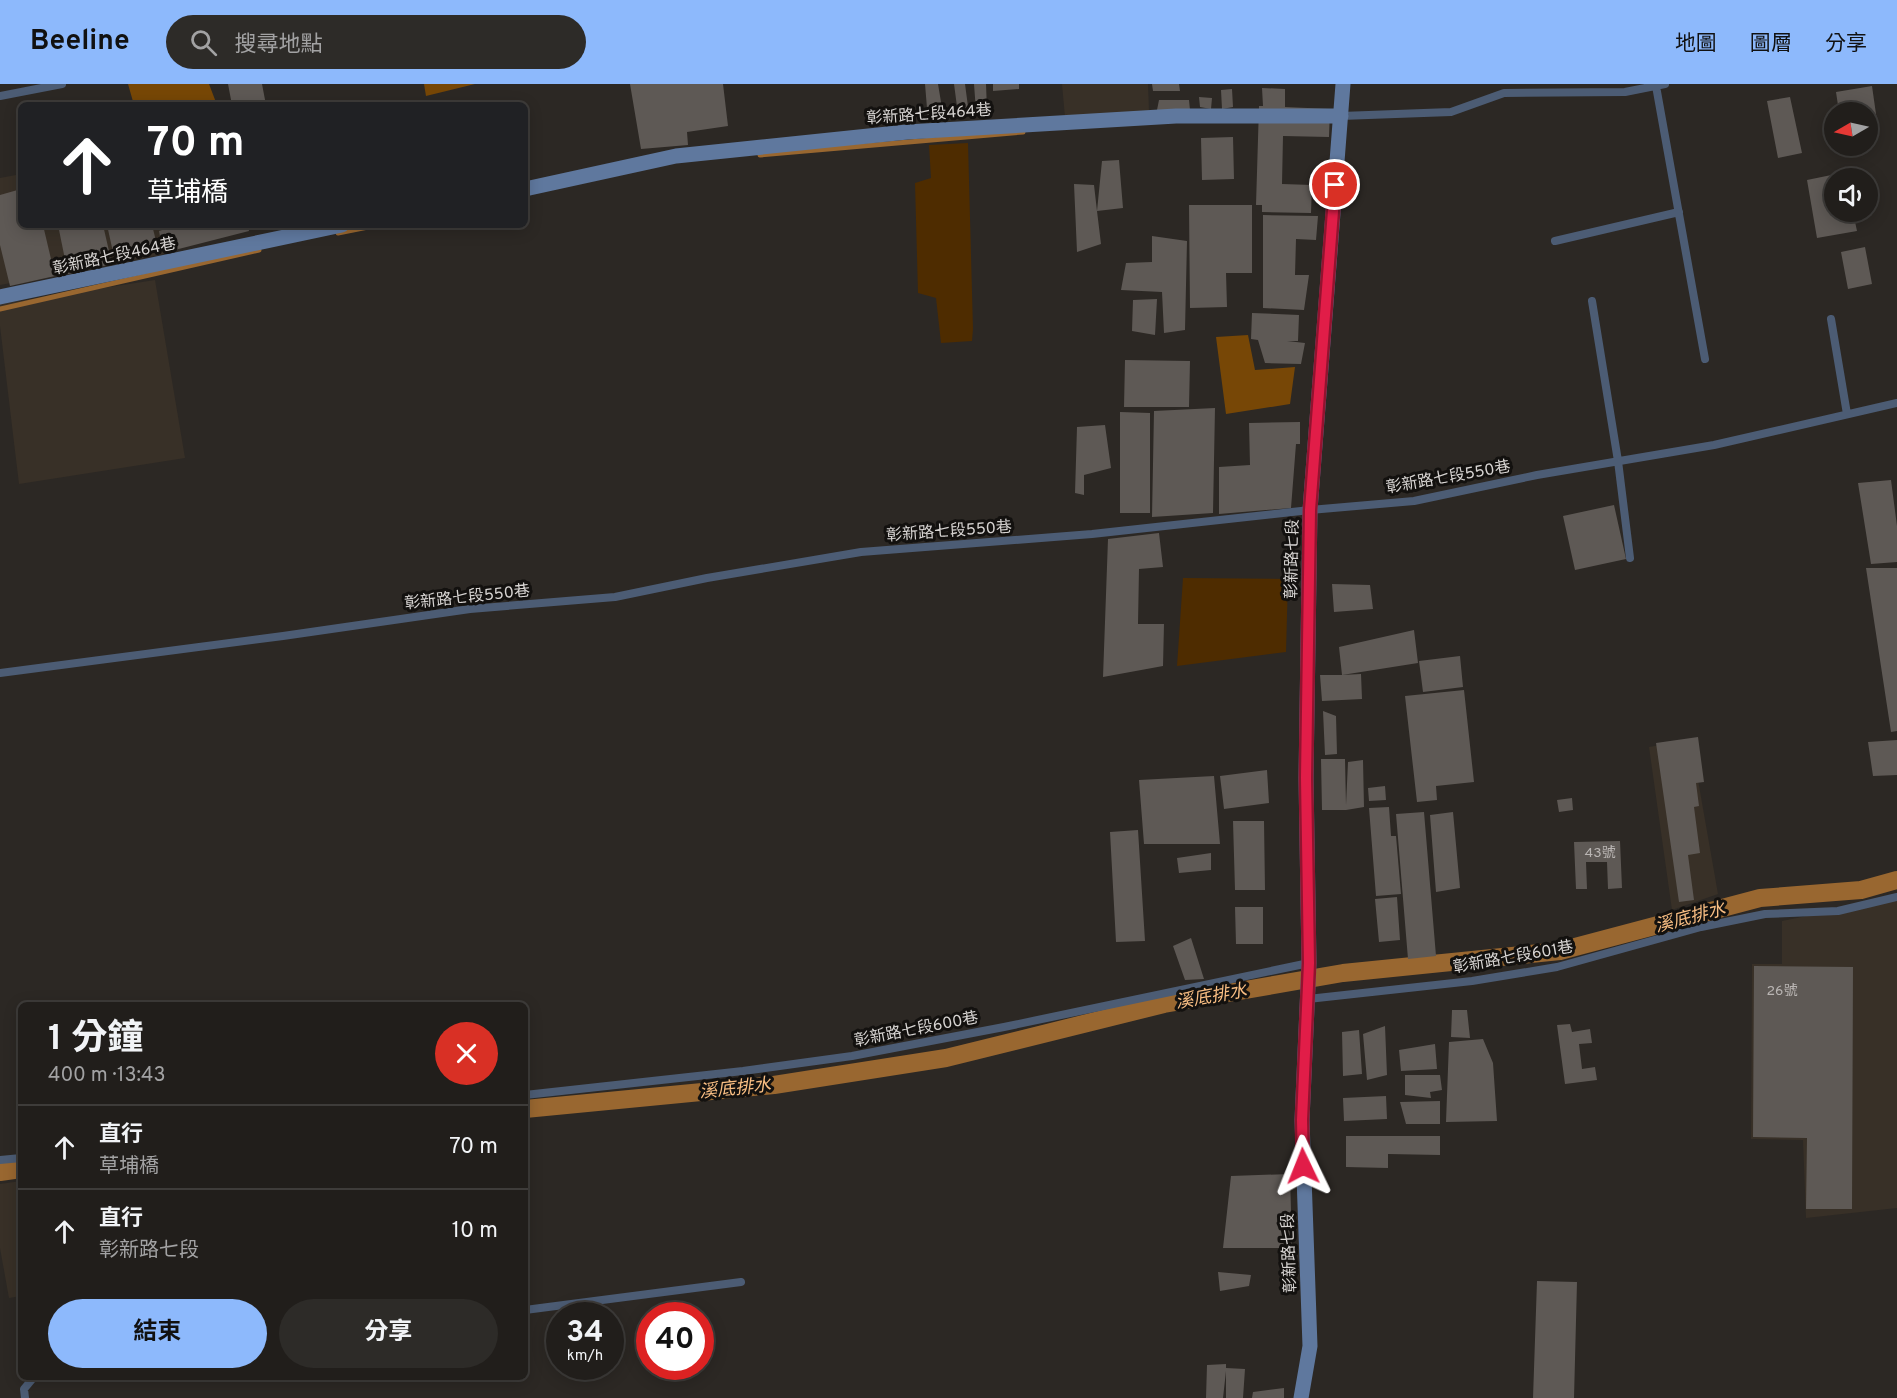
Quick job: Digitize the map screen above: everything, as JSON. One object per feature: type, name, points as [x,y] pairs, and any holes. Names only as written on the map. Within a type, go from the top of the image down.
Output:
[{"type":"street","name":"彰新路七段","points":[[1302,1398],[1310,1346],[1302,1120],[1309,963],[1306,778],[1310,510],[1343,84]]},
{"type":"street","name":"彰新路七段464巷","points":[[528,188],[676,156],[907,132],[1176,116],[1341,116]]},
{"type":"street","name":"彰新路七段464巷","points":[[0,297],[328,228]]},
{"type":"lane","points":[[0,96],[62,84]]},
{"type":"lane","points":[[1341,116],[1451,112],[1504,93],[1625,92],[1660,85],[1679,212],[1705,359]]},
{"type":"lane","points":[[1555,241],[1679,212]]},
{"type":"lane","points":[[1593,301],[1618,461],[1630,558]]},
{"type":"lane","points":[[1831,319],[1846,414]]},
{"type":"lane","name":"彰新路七段550巷","points":[[0,673],[470,609],[615,597],[707,578],[861,552],[1092,534],[1414,501],[1618,461],[1714,445],[1897,402]]},
{"type":"lane","name":"彰新路七段601巷","points":[[1308,999],[1472,981],[1557,967],[1701,927],[1765,914],[1838,911],[1897,897]]},
{"type":"lane","name":"彰新路七段600巷","points":[[528,1095],[743,1071],[852,1056],[1004,1027],[1309,963]]},
{"type":"lane","points":[[0,1160],[18,1158]]},
{"type":"lane","points":[[528,1310],[741,1282]]},
{"type":"lane","points":[[25,1398],[24,1389],[32,1380]]},
{"type":"shaded area","points":[[128,84],[209,84],[216,102],[133,102]]},
{"type":"shaded area","points":[[424,84],[475,84],[426,96]]},
{"type":"shaded area","points":[[1062,84],[1148,84],[1149,111],[1065,117]]},
{"type":"shaded area","points":[[968,143],[972,341],[941,343],[936,298],[918,293],[915,183],[931,178],[929,145]]},
{"type":"shaded area","points":[[18,175],[18,228],[203,228],[205,238],[164,254],[0,285],[0,178]]},
{"type":"shaded area","points":[[155,280],[185,458],[19,484],[0,326],[0,304]]},
{"type":"shaded area","points":[[1248,335],[1255,370],[1295,367],[1290,404],[1226,414],[1216,337]]},
{"type":"shaded area","points":[[1183,578],[1288,579],[1286,652],[1177,666]]},
{"type":"shaded area","points":[[1691,740],[1718,894],[1672,910],[1649,747]]},
{"type":"shaded area","points":[[1897,898],[1897,1208],[1806,1218],[1803,1140],[1751,1139],[1752,964],[1782,964],[1782,921]]},
{"type":"shaded area","points":[[18,1181],[18,1296],[9,1298],[0,1248],[0,1184]]},
{"type":"building","points":[[228,84],[262,84],[265,102],[231,102]]},
{"type":"building","points":[[630,84],[723,84],[728,126],[687,132],[688,145],[641,149]]},
{"type":"building","points":[[925,84],[938,84],[944,120],[928,120]]},
{"type":"building","points":[[954,84],[965,84],[969,114],[958,114]]},
{"type":"building","points":[[974,84],[986,84],[987,110],[976,111]]},
{"type":"building","points":[[993,84],[1019,84],[1019,89],[993,91]]},
{"type":"building","points":[[1152,84],[1179,84],[1180,91],[1153,91]]},
{"type":"building","points":[[1872,86],[1874,102],[1838,102],[1836,92]]},
{"type":"building","points":[[1262,88],[1285,89],[1285,107],[1330,109],[1329,137],[1283,136],[1282,184],[1312,185],[1311,213],[1262,212],[1262,205],[1256,205],[1259,106],[1263,106]]},
{"type":"building","points":[[1232,89],[1233,107],[1222,109],[1221,90]]},
{"type":"building","points":[[1199,97],[1212,98],[1211,109],[1200,107]]},
{"type":"building","points":[[1790,97],[1802,153],[1778,158],[1767,101]]},
{"type":"building","points":[[1159,100],[1189,100],[1190,110],[1157,110]]},
{"type":"building","points":[[1233,137],[1234,179],[1202,180],[1201,138]]},
{"type":"building","points":[[1119,160],[1123,208],[1097,211],[1102,161]]},
{"type":"building","points":[[1824,177],[1824,222],[1855,222],[1857,231],[1817,238],[1807,180]]},
{"type":"building","points":[[1074,184],[1094,185],[1101,244],[1077,252]]},
{"type":"building","points":[[18,190],[18,228],[44,228],[55,276],[10,286],[0,245],[0,195]]},
{"type":"building","points":[[1189,205],[1252,205],[1252,273],[1226,273],[1227,307],[1190,308]]},
{"type":"building","points":[[1263,215],[1318,216],[1316,240],[1296,239],[1295,275],[1309,275],[1304,310],[1263,308]]},
{"type":"building","points":[[59,228],[104,228],[112,264],[68,274]]},
{"type":"building","points":[[108,228],[153,228],[158,249],[115,261]]},
{"type":"building","points":[[168,228],[213,228],[213,230],[216,228],[248,228],[249,231],[163,253],[159,231]]},
{"type":"building","points":[[1152,236],[1187,241],[1185,330],[1164,333],[1162,292],[1121,290],[1126,263],[1152,262]]},
{"type":"building","points":[[1865,247],[1872,284],[1848,289],[1841,252]]},
{"type":"building","points":[[1157,299],[1155,335],[1132,331],[1133,300]]},
{"type":"building","points":[[1252,313],[1299,315],[1298,341],[1287,341],[1305,343],[1301,364],[1265,363],[1258,340],[1251,339]]},
{"type":"building","points":[[1125,360],[1190,361],[1189,407],[1124,407]]},
{"type":"building","points":[[1215,408],[1213,513],[1152,517],[1154,411]]},
{"type":"building","points":[[1120,412],[1150,413],[1150,513],[1120,513]]},
{"type":"building","points":[[1300,422],[1300,444],[1296,444],[1291,508],[1219,514],[1219,467],[1250,465],[1249,423]]},
{"type":"building","points":[[1105,425],[1111,468],[1084,475],[1084,495],[1075,493],[1077,427]]},
{"type":"building","points":[[1891,480],[1897,526],[1897,562],[1871,564],[1858,483]]},
{"type":"building","points":[[1614,505],[1626,559],[1575,570],[1563,516]]},
{"type":"building","points":[[1159,533],[1163,567],[1139,569],[1138,624],[1164,624],[1163,666],[1103,677],[1108,539]]},
{"type":"building","points":[[1866,568],[1897,568],[1897,731],[1891,732]]},
{"type":"building","points":[[1332,584],[1370,585],[1373,609],[1334,612]]},
{"type":"building","points":[[1414,630],[1418,663],[1342,675],[1339,647]]},
{"type":"building","points":[[1460,656],[1463,687],[1423,692],[1419,661]]},
{"type":"building","points":[[1361,674],[1362,699],[1322,701],[1320,675]]},
{"type":"building","points":[[1464,690],[1474,782],[1436,786],[1437,800],[1417,802],[1405,696]]},
{"type":"building","points":[[1323,711],[1336,716],[1337,754],[1325,755]]},
{"type":"building","points":[[1698,737],[1704,782],[1696,783],[1699,806],[1694,807],[1700,853],[1688,855],[1694,900],[1679,902],[1656,743]]},
{"type":"building","points":[[1897,740],[1897,775],[1873,776],[1868,742]]},
{"type":"building","points":[[1321,759],[1345,759],[1346,805],[1348,762],[1363,760],[1364,807],[1322,810]]},
{"type":"building","points":[[1267,770],[1269,803],[1224,809],[1220,776]]},
{"type":"building","points":[[1214,776],[1220,844],[1144,844],[1139,780]]},
{"type":"building","points":[[1385,786],[1386,800],[1369,801],[1368,788]]},
{"type":"building","points":[[1572,798],[1573,810],[1559,812],[1557,800]]},
{"type":"building","points":[[1389,807],[1391,836],[1396,836],[1401,894],[1376,896],[1369,808]]},
{"type":"building","points":[[1424,812],[1436,956],[1408,959],[1396,814]]},
{"type":"building","points":[[1453,812],[1460,888],[1436,892],[1430,815]]},
{"type":"building","points":[[1233,821],[1264,821],[1265,890],[1235,890]]},
{"type":"building","points":[[1138,830],[1145,941],[1116,942],[1110,832]]},
{"type":"building","points":[[1620,841],[1622,888],[1608,889],[1607,862],[1586,862],[1587,889],[1576,889],[1574,842]]},
{"type":"building","points":[[1211,853],[1211,870],[1179,873],[1177,858]]},
{"type":"building","points":[[1397,897],[1400,940],[1379,942],[1375,899]]},
{"type":"building","points":[[1235,907],[1263,907],[1263,944],[1236,944]]},
{"type":"building","points":[[1191,938],[1204,979],[1185,980],[1173,946]]},
{"type":"building","points":[[1754,966],[1853,967],[1852,1209],[1806,1209],[1807,1138],[1753,1137]]},
{"type":"building","points":[[1452,1010],[1467,1010],[1470,1038],[1451,1037]]},
{"type":"building","points":[[1570,1024],[1572,1032],[1590,1029],[1592,1043],[1579,1044],[1582,1069],[1595,1067],[1597,1080],[1565,1084],[1557,1025]]},
{"type":"building","points":[[1385,1026],[1387,1075],[1367,1080],[1363,1034]]},
{"type":"building","points":[[1359,1030],[1362,1074],[1343,1076],[1342,1032]]},
{"type":"building","points":[[1483,1039],[1493,1063],[1497,1121],[1446,1122],[1449,1042]]},
{"type":"building","points":[[1435,1044],[1437,1069],[1401,1071],[1399,1050]]},
{"type":"building","points":[[1405,1075],[1440,1075],[1442,1090],[1430,1092],[1431,1098],[1405,1095]]},
{"type":"building","points":[[1386,1096],[1387,1119],[1344,1121],[1343,1098]]},
{"type":"building","points":[[1440,1101],[1440,1124],[1406,1124],[1400,1102]]},
{"type":"building","points":[[1346,1136],[1440,1136],[1440,1155],[1388,1154],[1388,1168],[1346,1167]]},
{"type":"building","points":[[1290,1174],[1292,1248],[1223,1248],[1231,1176]]},
{"type":"building","points":[[1218,1272],[1251,1275],[1249,1286],[1220,1291]]},
{"type":"building","points":[[1537,1281],[1577,1282],[1574,1398],[1533,1398]]},
{"type":"building","points":[[1226,1364],[1226,1368],[1245,1369],[1243,1398],[1226,1398],[1226,1371],[1223,1398],[1206,1398],[1207,1365]]},
{"type":"building","points":[[1284,1388],[1284,1398],[1252,1398],[1253,1392]]},
{"type":"waterway","points":[[760,155],[1023,132]]},
{"type":"waterway","points":[[338,233],[363,228]]},
{"type":"waterway","points":[[0,309],[259,250]]},
{"type":"waterway","name":"溪底排水","points":[[528,1109],[774,1085],[946,1058],[1164,1004],[1343,973],[1560,951],[1760,898],[1861,890],[1897,880]]},
{"type":"waterway","name":"溪底排水","points":[[0,1172],[18,1169]]},
{"type":"route","points":[[1303,1166],[1302,1120],[1309,963],[1306,778],[1310,510],[1335,185]]}]
